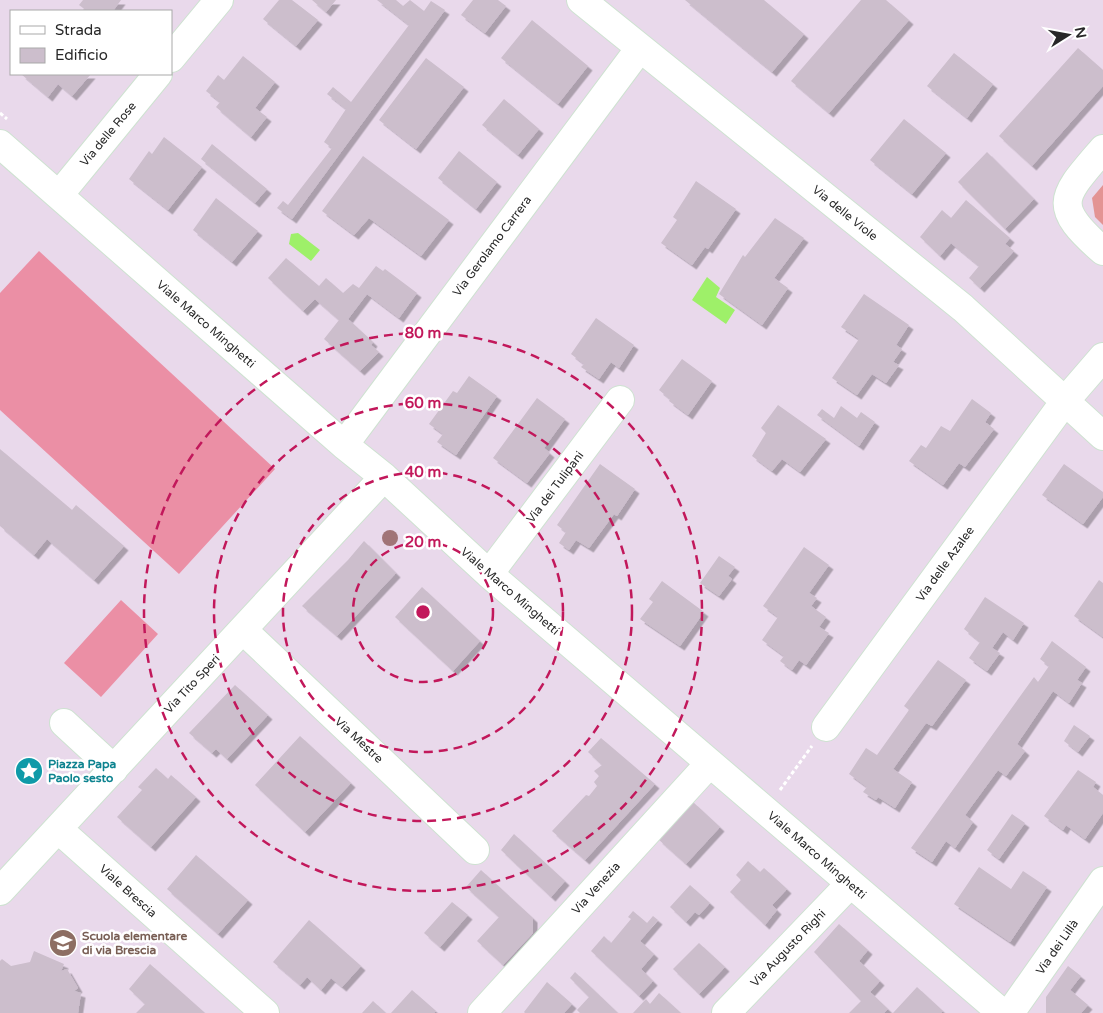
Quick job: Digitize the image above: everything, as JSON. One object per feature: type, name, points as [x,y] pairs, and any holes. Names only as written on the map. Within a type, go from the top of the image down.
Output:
[{"type":"street","points":[[172,57],[219,0]]},
{"type":"street","name":"Via delle Viole","points":[[581,0],[963,308],[1103,436]]},
{"type":"street","name":"Via Gerolamo Carrera","points":[[344,445],[640,48]]},
{"type":"street","name":"Via delle Rose","points":[[58,195],[157,75]]},
{"type":"street","name":"Viale Marco Minghetti","points":[[0,144],[344,445],[384,477],[490,574],[995,1010]]},
{"type":"street","points":[[1103,149],[1076,181],[1068,201],[1068,212],[1073,222],[1103,251]]},
{"type":"street","name":"Via delle Azalee","points":[[826,727],[1065,401],[1103,357]]},
{"type":"street","name":"Via dei Tulipani","points":[[490,574],[620,400]]},
{"type":"street","name":"Via Tito Speri","points":[[0,891],[384,477]]},
{"type":"street","name":"Via Mestre","points":[[243,630],[475,850]]},
{"type":"street","points":[[64,723],[114,769]]},
{"type":"street","name":"Via Venezia","points":[[482,1013],[710,763]]},
{"type":"street","name":"Viale Brescia","points":[[58,829],[265,1013]]},
{"type":"street","name":"Via dei Lillà","points":[[995,1010],[1103,881]]},
{"type":"street","name":"Via Augusto Righi","points":[[726,1013],[850,884]]},
{"type":"path","points":[[765,810],[826,727]]},
{"type":"shaded area","points":[[1103,185],[1103,225],[1095,217],[1092,198]]},
{"type":"shaded area","points":[[298,233],[320,250],[311,261],[289,244],[291,234]]},
{"type":"shaded area","points":[[39,251],[275,469],[179,574],[0,410],[0,293]]},
{"type":"shaded area","points":[[707,277],[720,288],[716,297],[735,310],[726,324],[692,300]]},
{"type":"shaded area","points":[[121,600],[158,634],[101,697],[64,663]]},
{"type":"building","points":[[83,0],[121,0],[114,10],[86,10],[79,5]]},
{"type":"building","points":[[279,0],[292,0],[318,20],[296,46],[263,19]]},
{"type":"building","points":[[312,0],[336,0],[326,12]]},
{"type":"building","points":[[377,0],[396,0],[403,6],[410,0],[424,11],[431,1],[445,10],[292,219],[277,208],[283,201],[288,205],[332,148],[324,142],[346,109],[327,94],[333,87],[351,102],[409,25]]},
{"type":"building","points":[[473,0],[498,0],[506,6],[485,33],[461,15]]},
{"type":"building","points":[[685,0],[764,0],[804,34],[772,72]]},
{"type":"building","points":[[861,0],[886,0],[909,20],[829,113],[791,81]]},
{"type":"building","points":[[532,20],[588,66],[558,104],[501,58]]},
{"type":"building","points":[[1078,48],[1103,70],[1103,86],[1032,166],[999,136]]},
{"type":"building","points":[[954,53],[993,84],[967,118],[927,86]]},
{"type":"building","points":[[243,56],[275,82],[255,108],[267,117],[251,137],[216,107],[220,102],[206,91],[218,75],[224,80]]},
{"type":"building","points":[[426,58],[464,87],[416,149],[379,120]]},
{"type":"building","points":[[22,75],[90,75],[72,96],[58,84],[48,97]]},
{"type":"building","points":[[504,99],[539,129],[518,155],[482,125]]},
{"type":"building","points":[[904,119],[946,153],[912,194],[870,160]]},
{"type":"building","points":[[164,137],[202,167],[168,210],[129,179],[149,151],[152,154]]},
{"type":"building","points":[[212,144],[267,189],[255,203],[201,159]]},
{"type":"building","points":[[459,151],[497,182],[476,209],[438,178]]},
{"type":"building","points":[[987,152],[1034,199],[1005,229],[958,182]]},
{"type":"building","points":[[363,156],[449,220],[421,256],[369,218],[354,235],[322,211]]},
{"type":"building","points":[[696,181],[736,209],[708,249],[705,247],[692,265],[661,243],[677,220],[673,217]]},
{"type":"building","points":[[216,198],[258,231],[232,262],[193,230]]},
{"type":"building","points":[[966,200],[1010,238],[1005,244],[1014,251],[980,288],[969,278],[979,266],[951,243],[940,256],[920,237],[942,210],[951,218]]},
{"type":"building","points":[[775,218],[804,238],[774,278],[788,288],[762,325],[719,294],[743,255],[745,257]]},
{"type":"building","points":[[286,258],[319,286],[326,278],[343,293],[353,284],[359,288],[376,266],[383,271],[385,269],[417,293],[399,318],[367,294],[348,319],[373,342],[371,345],[379,352],[360,371],[324,339],[339,320],[315,299],[303,311],[268,278]]},
{"type":"building","points":[[864,294],[909,325],[896,345],[902,349],[893,362],[899,365],[886,383],[872,374],[857,395],[832,378],[859,339],[841,327]]},
{"type":"building","points":[[596,318],[634,345],[619,368],[611,362],[599,379],[581,367],[584,364],[571,354]]},
{"type":"building","points":[[682,359],[712,381],[688,415],[669,401],[670,399],[659,390]]},
{"type":"building","points":[[469,376],[497,396],[456,455],[437,442],[443,434],[429,424],[453,391],[457,393]]},
{"type":"building","points":[[537,398],[565,419],[544,448],[550,453],[527,483],[493,458]]},
{"type":"building","points":[[972,399],[991,413],[985,422],[994,429],[965,467],[959,463],[943,485],[909,461],[921,445],[926,448],[941,426],[950,431]]},
{"type":"building","points":[[778,405],[826,439],[800,472],[782,459],[772,471],[752,456],[766,433],[761,428]]},
{"type":"building","points":[[841,406],[857,418],[861,412],[875,422],[859,446],[817,415],[822,409],[834,418]]},
{"type":"building","points":[[0,449],[72,510],[76,505],[124,546],[94,580],[47,539],[34,555],[0,526]]},
{"type":"building","points":[[600,464],[635,489],[617,516],[614,514],[589,548],[576,540],[569,550],[559,543],[566,532],[557,525]]},
{"type":"building","points":[[1064,464],[1103,492],[1103,497],[1083,524],[1042,495]]},
{"type":"building","points":[[364,541],[396,573],[337,636],[302,606],[348,560]]},
{"type":"building","points":[[804,547],[829,565],[809,593],[817,598],[811,606],[826,617],[819,627],[829,633],[806,665],[799,660],[792,670],[780,661],[784,656],[762,640],[778,617],[763,606]]},
{"type":"building","points":[[719,556],[735,567],[728,576],[732,579],[719,596],[700,583]]},
{"type":"building","points":[[1099,580],[1103,583],[1103,637],[1074,616]]},
{"type":"building","points":[[662,581],[704,612],[680,646],[640,619],[653,602],[649,599]]},
{"type":"building","points":[[422,587],[480,641],[453,671],[395,617]]},
{"type":"building","points":[[985,597],[1024,623],[1013,640],[1003,632],[992,648],[1000,653],[987,671],[969,658],[980,642],[964,629]]},
{"type":"building","points":[[1052,641],[1086,667],[1077,680],[1082,683],[1069,703],[1053,691],[1017,744],[1025,751],[1006,776],[998,770],[965,815],[973,822],[955,848],[946,841],[932,862],[911,848],[1034,677],[1038,682],[1049,666],[1040,659]]},
{"type":"building","points":[[938,660],[966,680],[932,726],[926,723],[893,769],[912,782],[895,808],[878,797],[876,800],[863,792],[867,787],[849,774],[866,748],[877,755],[909,710],[904,706]]},
{"type":"building","points":[[235,685],[268,715],[227,759],[216,749],[212,753],[189,733]]},
{"type":"building","points":[[1074,725],[1090,736],[1078,752],[1064,741]]},
{"type":"building","points":[[300,736],[351,783],[305,832],[255,785]]},
{"type":"building","points":[[601,738],[655,784],[585,860],[552,831],[597,786],[594,782],[599,776],[594,771],[602,765],[588,752]]},
{"type":"building","points":[[156,768],[168,779],[171,775],[196,797],[151,847],[117,817],[142,790],[138,787]]},
{"type":"building","points":[[1078,770],[1096,782],[1093,787],[1103,795],[1103,813],[1085,839],[1066,825],[1063,830],[1044,816]]},
{"type":"building","points":[[693,802],[720,827],[686,864],[658,839]]},
{"type":"building","points":[[1012,814],[1025,823],[999,859],[987,850]]},
{"type":"building","points":[[514,834],[565,881],[551,897],[501,850]]},
{"type":"building","points":[[196,855],[248,900],[218,934],[167,889]]},
{"type":"building","points":[[748,861],[760,872],[764,868],[787,889],[772,905],[777,910],[765,925],[730,892],[741,880],[736,875]]},
{"type":"building","points":[[979,867],[1011,889],[1023,871],[1047,887],[1010,942],[954,904]]},
{"type":"building","points":[[481,870],[533,918],[533,933],[503,965],[477,941],[499,917],[466,887]]},
{"type":"building","points":[[690,885],[710,903],[699,915],[695,912],[686,922],[670,907]]},
{"type":"building","points":[[452,902],[468,915],[440,947],[424,933]]},
{"type":"building","points":[[633,911],[647,923],[653,916],[658,920],[640,941],[654,954],[641,969],[653,981],[639,996],[591,951],[604,936],[611,943],[631,919],[628,917]]},
{"type":"building","points":[[309,920],[361,966],[342,987],[331,978],[321,990],[307,977],[300,985],[273,962]]},
{"type":"building","points":[[839,924],[868,950],[859,961],[880,981],[870,992],[888,1009],[884,1013],[849,1013],[861,1001],[814,952]]},
{"type":"building","points":[[699,943],[725,967],[699,994],[673,969]]},
{"type":"building","points":[[34,951],[64,964],[61,971],[67,969],[78,988],[74,991],[81,993],[78,1013],[0,1013],[0,961],[2,959],[11,966],[30,962]]},
{"type":"building","points":[[150,964],[205,1013],[136,1013],[145,1004],[129,989]]},
{"type":"building","points":[[1068,966],[1081,976],[1070,990],[1088,1005],[1081,1013],[1046,1013],[1046,997]]},
{"type":"building","points":[[575,972],[618,1013],[580,1013],[577,1010],[589,997],[570,978]]},
{"type":"building","points":[[547,982],[572,1004],[564,1013],[525,1013],[524,1012]]},
{"type":"building","points":[[917,987],[943,1011],[941,1013],[893,1013]]},
{"type":"building","points":[[412,990],[436,1011],[434,1013],[391,1013]]},
{"type":"building","points":[[659,993],[681,1013],[633,1013],[646,999],[650,1004]]},
{"type":"building","points":[[373,1001],[386,1013],[362,1013]]},
{"type":"place","name":"Piazza Papa Paolo sesto","points":[[29,771]]},
{"type":"place","name":"Scuola elementare di via Brescia","points":[[63,943]]}]
